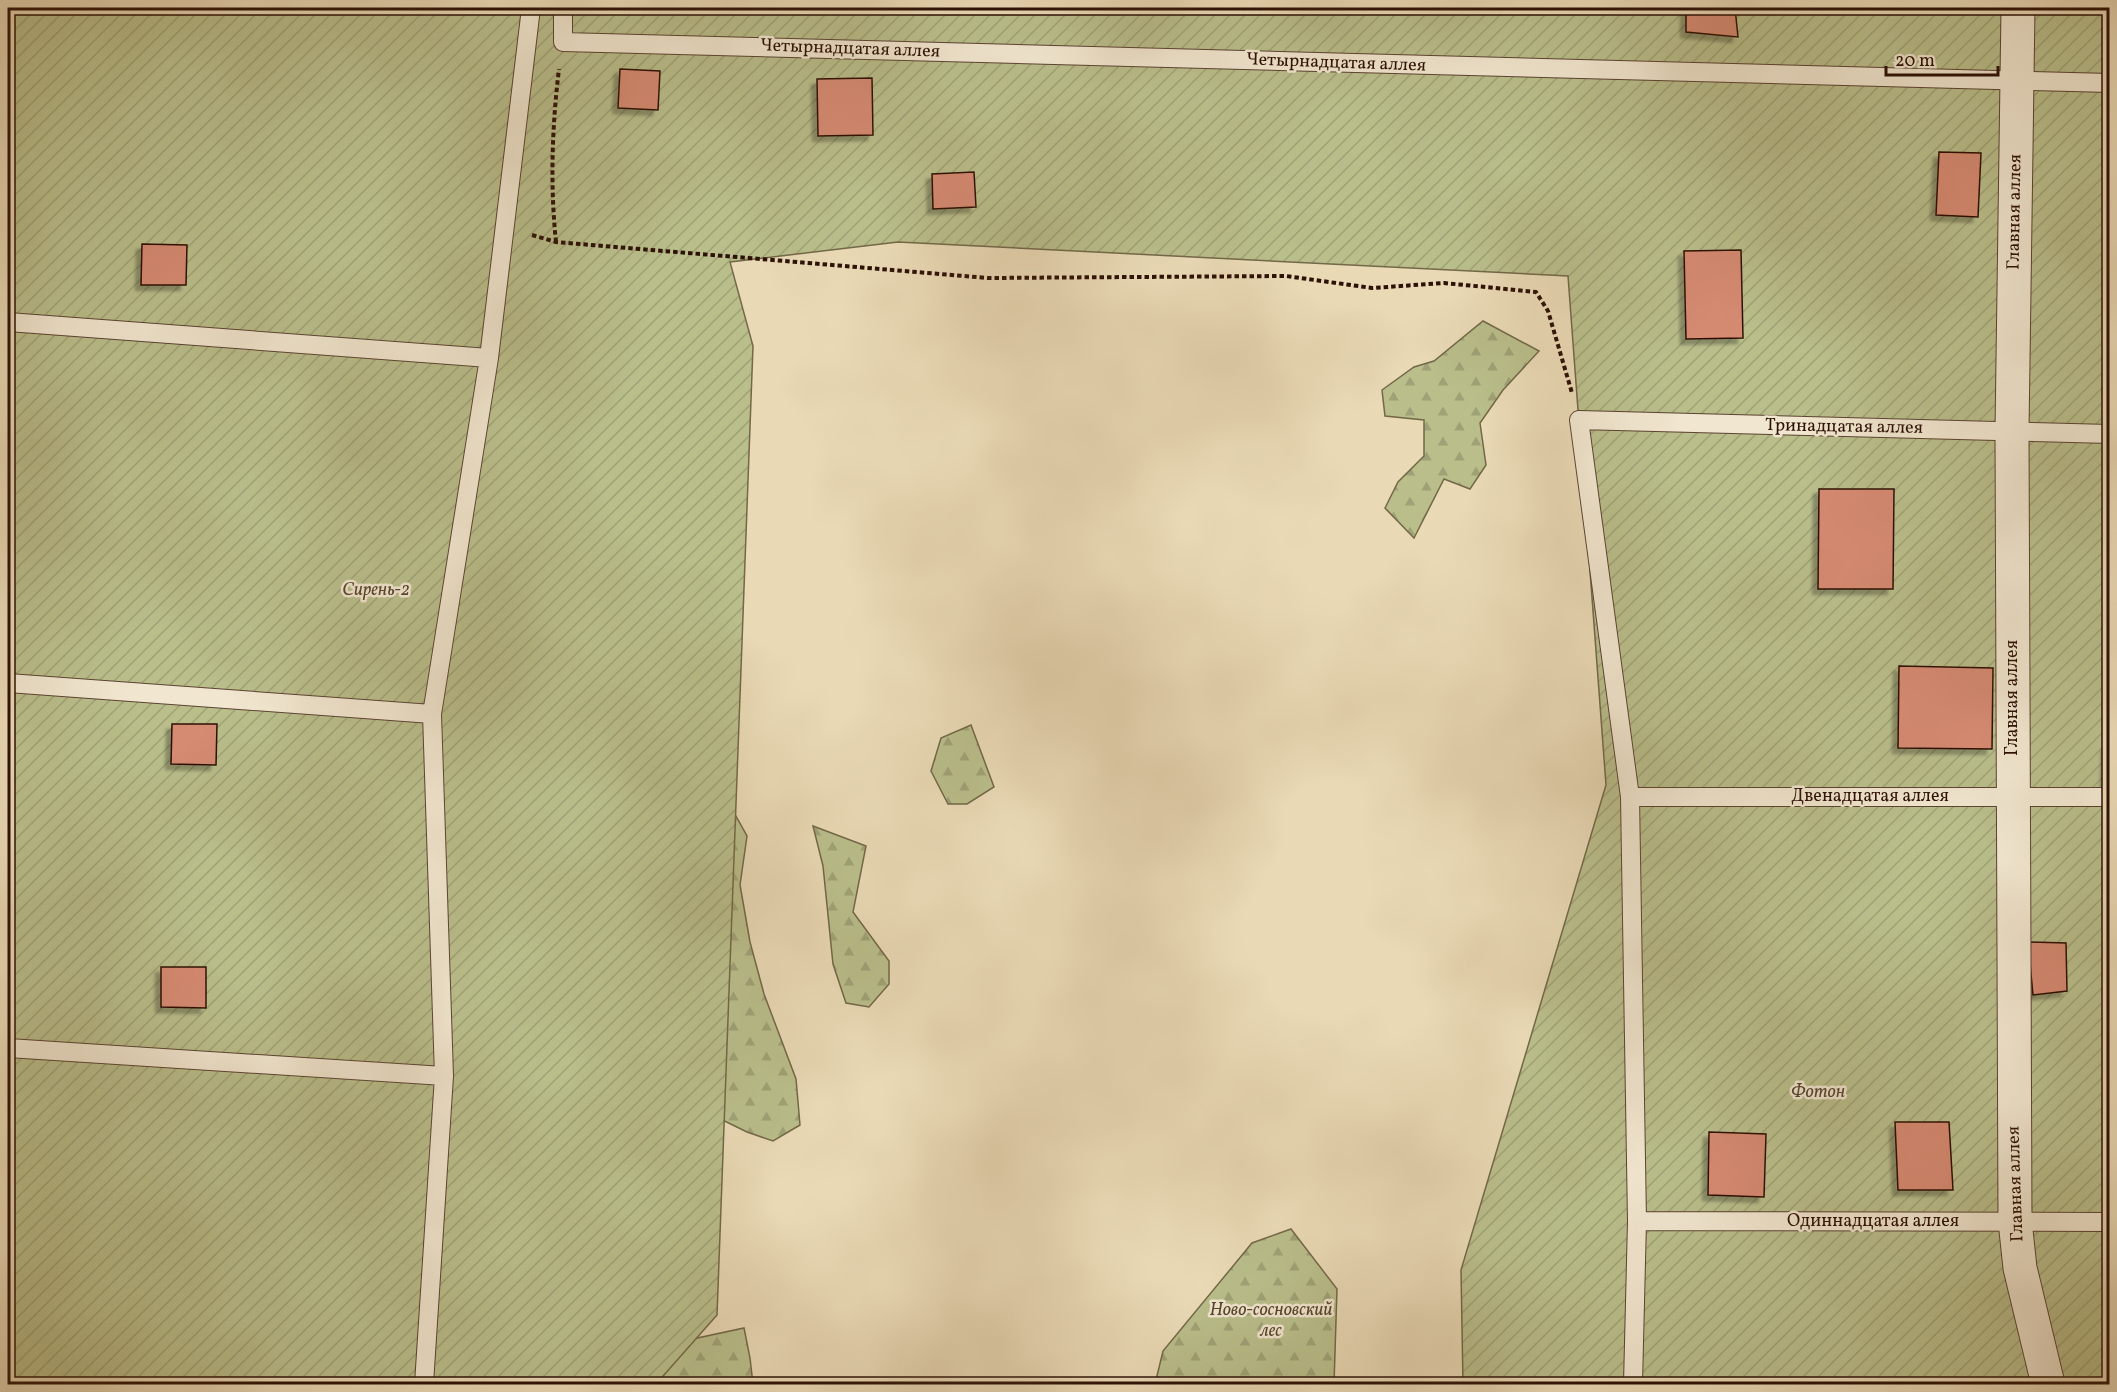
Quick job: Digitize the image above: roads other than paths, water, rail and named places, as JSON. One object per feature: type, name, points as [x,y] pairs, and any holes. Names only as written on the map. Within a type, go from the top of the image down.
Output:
[{"type":"street","name":"Главная аллея","points":[[2018,8],[2012,431],[2014,1221],[2020,1268],[2048,1384]]},
{"type":"lane","points":[[424,1384],[444,1076],[432,714],[489,358],[531,8]]},
{"type":"lane","name":"Четырнадцатая аллея","points":[[563,8],[562,42],[2109,83]]},
{"type":"lane","points":[[8,322],[489,358]]},
{"type":"lane","name":"Тринадцатая аллея","points":[[1630,797],[1579,420],[2109,434]]},
{"type":"lane","points":[[8,683],[432,714]]},
{"type":"lane","name":"Двенадцатая аллея","points":[[1630,797],[2012,795],[2109,797]]},
{"type":"lane","points":[[1630,797],[1637,1221],[1633,1384]]},
{"type":"lane","points":[[8,1048],[444,1076]]},
{"type":"lane","name":"Одиннадцатая аллея","points":[[1637,1221],[2109,1222]]},
{"type":"park label","name":"Сирень-2","points":[[376,590]]},
{"type":"park label","name":"Фотон","points":[[1818,1092]]},
{"type":"park label","name":"Ново-сосновский лес","points":[[1271,1320]]}]
